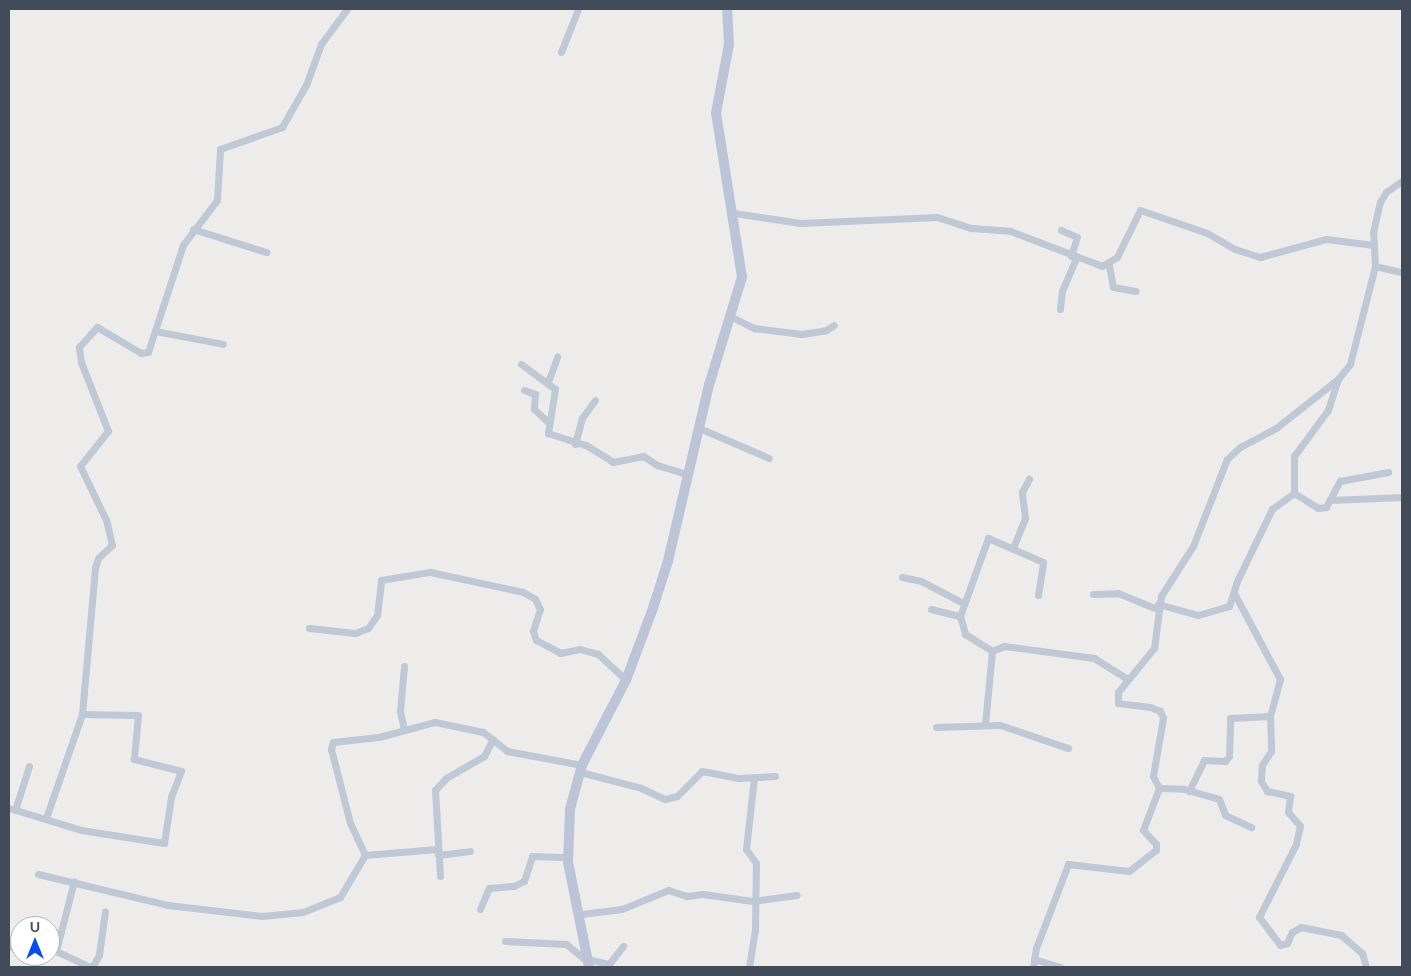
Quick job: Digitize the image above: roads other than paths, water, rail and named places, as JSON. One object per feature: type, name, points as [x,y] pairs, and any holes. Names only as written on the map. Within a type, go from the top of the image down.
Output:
[{"type":"street","points":[[561,52],[578,9]]},
{"type":"street","points":[[589,963],[581,914],[568,857],[570,809],[581,768],[626,680],[668,561],[687,474],[742,277],[734,213],[718,145],[716,113],[729,44],[727,9]]},
{"type":"street","points":[[46,818],[82,714],[94,568],[99,556],[112,546],[106,520],[80,466],[108,431],[80,362],[79,347],[97,327],[145,354],[155,331],[178,256],[193,229],[217,200],[221,147],[282,126],[303,91],[321,44],[344,10]]},
{"type":"street","points":[[1294,493],[1294,456],[1328,410],[1338,379],[1353,356],[1375,266],[1374,244],[1380,202],[1386,192],[1402,181]]},
{"type":"street","points":[[1109,265],[1117,258],[1140,210],[1207,233],[1235,249],[1260,257],[1326,239],[1374,244]]},
{"type":"street","points":[[734,213],[800,223],[937,217],[971,228],[1010,231],[1073,257],[1109,265]]},
{"type":"street","points":[[193,229],[266,252]]},
{"type":"street","points":[[1060,308],[1062,291],[1077,237],[1061,230]]},
{"type":"street","points":[[1109,265],[1113,287],[1136,291]]},
{"type":"street","points":[[1375,266],[1402,272]]},
{"type":"street","points":[[732,317],[754,328],[802,334],[826,330],[834,325]]},
{"type":"street","points":[[155,331],[223,344]]},
{"type":"street","points":[[548,382],[557,357]]},
{"type":"street","points":[[521,364],[548,382],[555,394],[548,422],[548,433],[575,444],[586,445],[613,462],[647,456],[657,465],[687,474]]},
{"type":"street","points":[[1033,967],[1034,959],[1068,864],[1125,872],[1142,864],[1156,850],[1156,844],[1143,830],[1159,788],[1153,776],[1161,714],[1150,707],[1118,703],[1118,692],[1154,648],[1157,607],[1194,546],[1227,459],[1240,447],[1276,428],[1338,379]]},
{"type":"street","points":[[524,390],[535,394],[534,409],[548,422]]},
{"type":"street","points":[[575,444],[582,418],[595,400]]},
{"type":"street","points":[[699,428],[769,458]]},
{"type":"street","points":[[1294,493],[1318,508],[1326,507],[1340,481],[1388,472]]},
{"type":"street","points":[[1014,548],[1025,518],[1022,492],[1029,479]]},
{"type":"street","points":[[1093,594],[1118,593],[1157,607],[1203,615],[1229,606],[1272,509],[1294,493]]},
{"type":"street","points":[[1331,500],[1402,497]]},
{"type":"street","points":[[992,651],[968,638],[960,616],[988,538],[1043,562],[1038,595]]},
{"type":"street","points":[[309,628],[341,633],[362,630],[374,621],[381,580],[430,572],[523,592],[535,599],[540,609],[533,631],[536,640],[560,653],[580,649],[598,654],[626,680]]},
{"type":"street","points":[[902,577],[921,581],[964,603]]},
{"type":"street","points":[[1234,592],[1279,674],[1270,716],[1272,751],[1262,765],[1261,781],[1269,792],[1289,794],[1288,812],[1300,826],[1296,844],[1260,911],[1262,926],[1280,944],[1287,943],[1292,932],[1301,927],[1342,935],[1362,953],[1366,967]]},
{"type":"street","points":[[931,609],[960,616]]},
{"type":"street","points":[[992,651],[1004,646],[1094,658],[1127,679]]},
{"type":"street","points":[[985,724],[992,651]]},
{"type":"street","points":[[404,666],[400,711],[404,730]]},
{"type":"street","points":[[29,766],[12,809],[81,830],[164,843],[171,797],[182,771],[134,759],[138,715],[82,714]]},
{"type":"street","points":[[1189,791],[1204,760],[1225,760],[1229,756],[1230,718],[1270,716]]},
{"type":"street","points":[[365,855],[350,823],[332,745],[337,740],[404,730],[435,722],[470,728],[493,739],[515,754],[581,768],[641,788],[665,799],[677,796],[702,771],[754,778],[775,776]]},
{"type":"street","points":[[936,727],[1000,725],[1068,748]]},
{"type":"street","points":[[440,876],[433,804],[437,786],[484,756],[493,739]]},
{"type":"street","points":[[749,967],[755,932],[753,901],[756,864],[746,849],[754,778]]},
{"type":"street","points":[[1159,788],[1189,791],[1219,799],[1225,815],[1251,827]]},
{"type":"street","points":[[365,855],[470,851]]},
{"type":"street","points":[[38,874],[74,881],[168,906],[273,917],[303,912],[334,901],[346,890],[365,855]]},
{"type":"street","points":[[480,908],[489,888],[514,886],[524,881],[532,856],[568,857]]},
{"type":"street","points":[[60,928],[74,881]]},
{"type":"street","points":[[581,914],[622,909],[668,890],[687,896],[703,894],[753,901],[797,895]]},
{"type":"street","points":[[60,955],[91,967],[99,955],[104,911]]},
{"type":"street","points":[[504,941],[566,944],[589,963],[611,964],[623,946]]},
{"type":"street","points":[[1034,959],[1060,967]]}]
